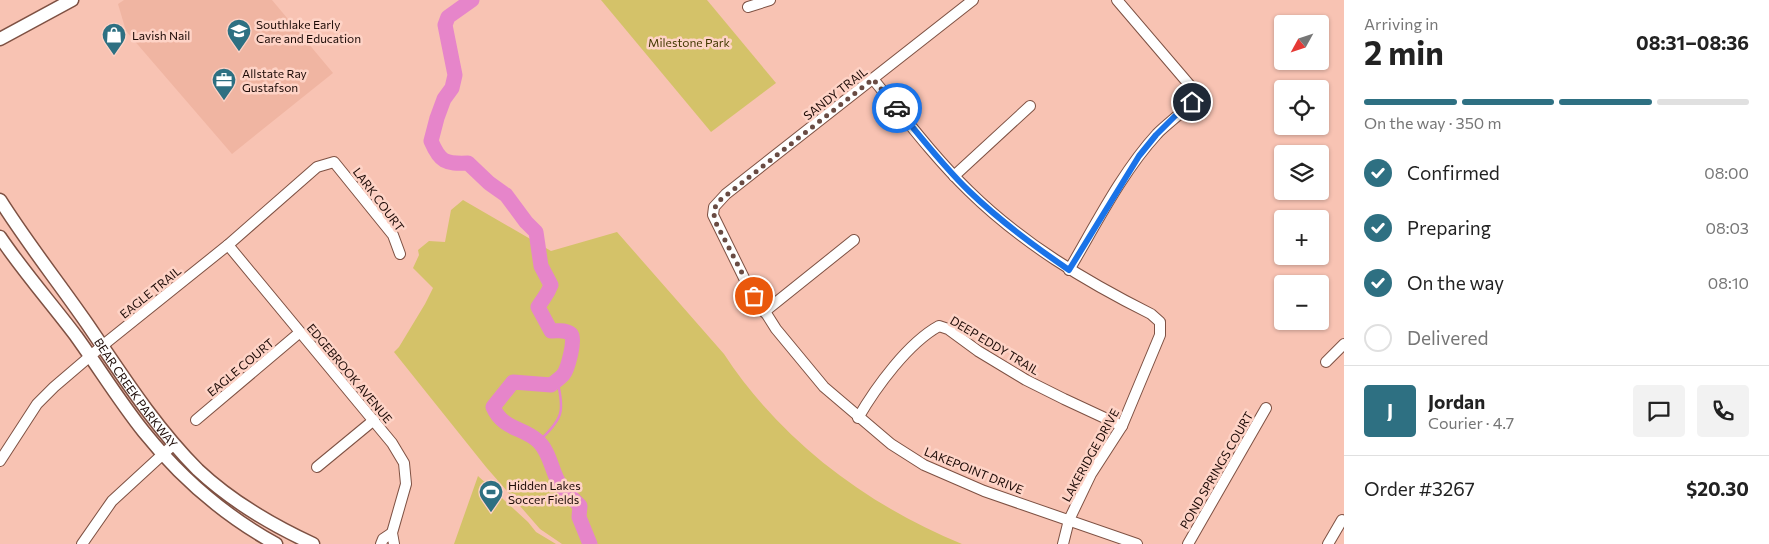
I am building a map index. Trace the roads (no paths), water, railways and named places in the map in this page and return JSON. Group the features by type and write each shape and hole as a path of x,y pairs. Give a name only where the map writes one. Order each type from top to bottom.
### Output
{"main road":[{"path":"0,39 72,0"},
{"name":"BEAR CREEK PARKWAY","path":"0,203 136,395 174,444 200,471 221,489 275,525 313,544"},
{"name":"BEAR CREEK PARKWAY","path":"0,237 162,454 203,494 244,525 276,544"}],"street":[{"path":"748,7 770,0"},
{"name":"SANDY TRAIL","path":"714,208 726,194 973,0"},
{"path":"873,79 954,176 1006,224 1069,270 1139,156 1156,135 1192,102 1194,96 1193,89 1117,0"},
{"path":"954,176 1030,106"},
{"name":"EAGLE TRAIL","path":"0,461 37,404 54,387 228,245 317,167 334,162"},
{"name":"LARK COURT","path":"334,162 394,235 400,254"},
{"name":"LAKEPOINT DRIVE","path":"714,208 713,215 716,223 764,312 818,381 858,418 924,465 984,491 1137,544"},
{"path":"764,312 854,240"},
{"name":"EDGEBROOK AVENUE","path":"228,245 374,420 392,443 404,463 406,484 392,532 394,544"},
{"name":"LAKERIDGE DRIVE","path":"1062,544 1069,520 1092,474 1122,426 1160,335 1160,322 1151,314 1069,270"},
{"name":"DEEP EDDY TRAIL","path":"858,418 875,390 900,360 930,331 939,326 948,329 978,351 1026,380 1122,426"},
{"name":"EAGLE COURT","path":"196,420 300,333"},
{"path":"1326,362 1344,344"},
{"name":"POND SPRINGS COURT","path":"1188,544 1266,408"},
{"path":"318,467 374,420"},
{"path":"82,544 112,501 174,444"},
{"path":"1328,544 1342,520"},
{"name":"EDGEBROOK AVENUE","path":"381,544 383,539 392,532"}],"waterway":[{"path":"472,0 448,17 445,25 455,75 452,88 444,99 437,118 431,141 437,153 444,160 454,163 468,163 489,183 506,195 536,232 541,266 551,285 538,307 551,331 564,331 571,334 573,341 571,354 563,375 551,385 513,382 493,407 502,420 532,436 542,445 559,483 580,506 579,517 590,544"},
{"path":"539,441 553,427 560,414 561,400 557,380"}],"place":[{"name":"Southlake Early Care and Education","path":"239,52"},
{"name":"Lavish Nail","path":"114,56"},
{"name":"Allstate Ray Gustafson","path":"224,101"},
{"name":"Hidden Lakes Soccer Fields","path":"491,513"}],"park label":[{"name":"Milestone Park","path":"689,42"}]}
